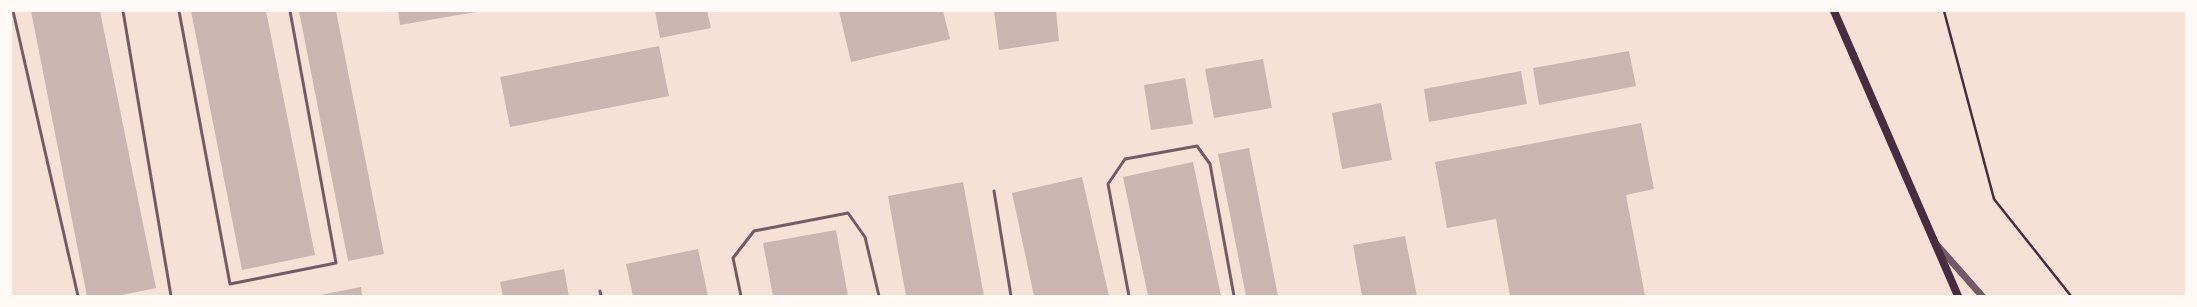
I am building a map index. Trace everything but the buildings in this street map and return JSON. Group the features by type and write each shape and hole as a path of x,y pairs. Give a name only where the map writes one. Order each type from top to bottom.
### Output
{"main road":[{"path":"1834,11 1958,296"}],"street":[{"path":"1934,242 1982,296"}],"lane":[{"path":"12,11 78,296"},
{"path":"123,11 170,296"},
{"path":"179,11 230,284 336,263 290,11"},
{"path":"1129,296 1108,184 1125,159 1197,146 1210,164 1234,296"},
{"path":"994,191 1011,296"},
{"path":"741,296 733,258 754,231 848,213 865,237 879,296"},
{"path":"600,291 601,296"}],"path":[{"path":"1944,11 1994,199 2071,296"}]}
